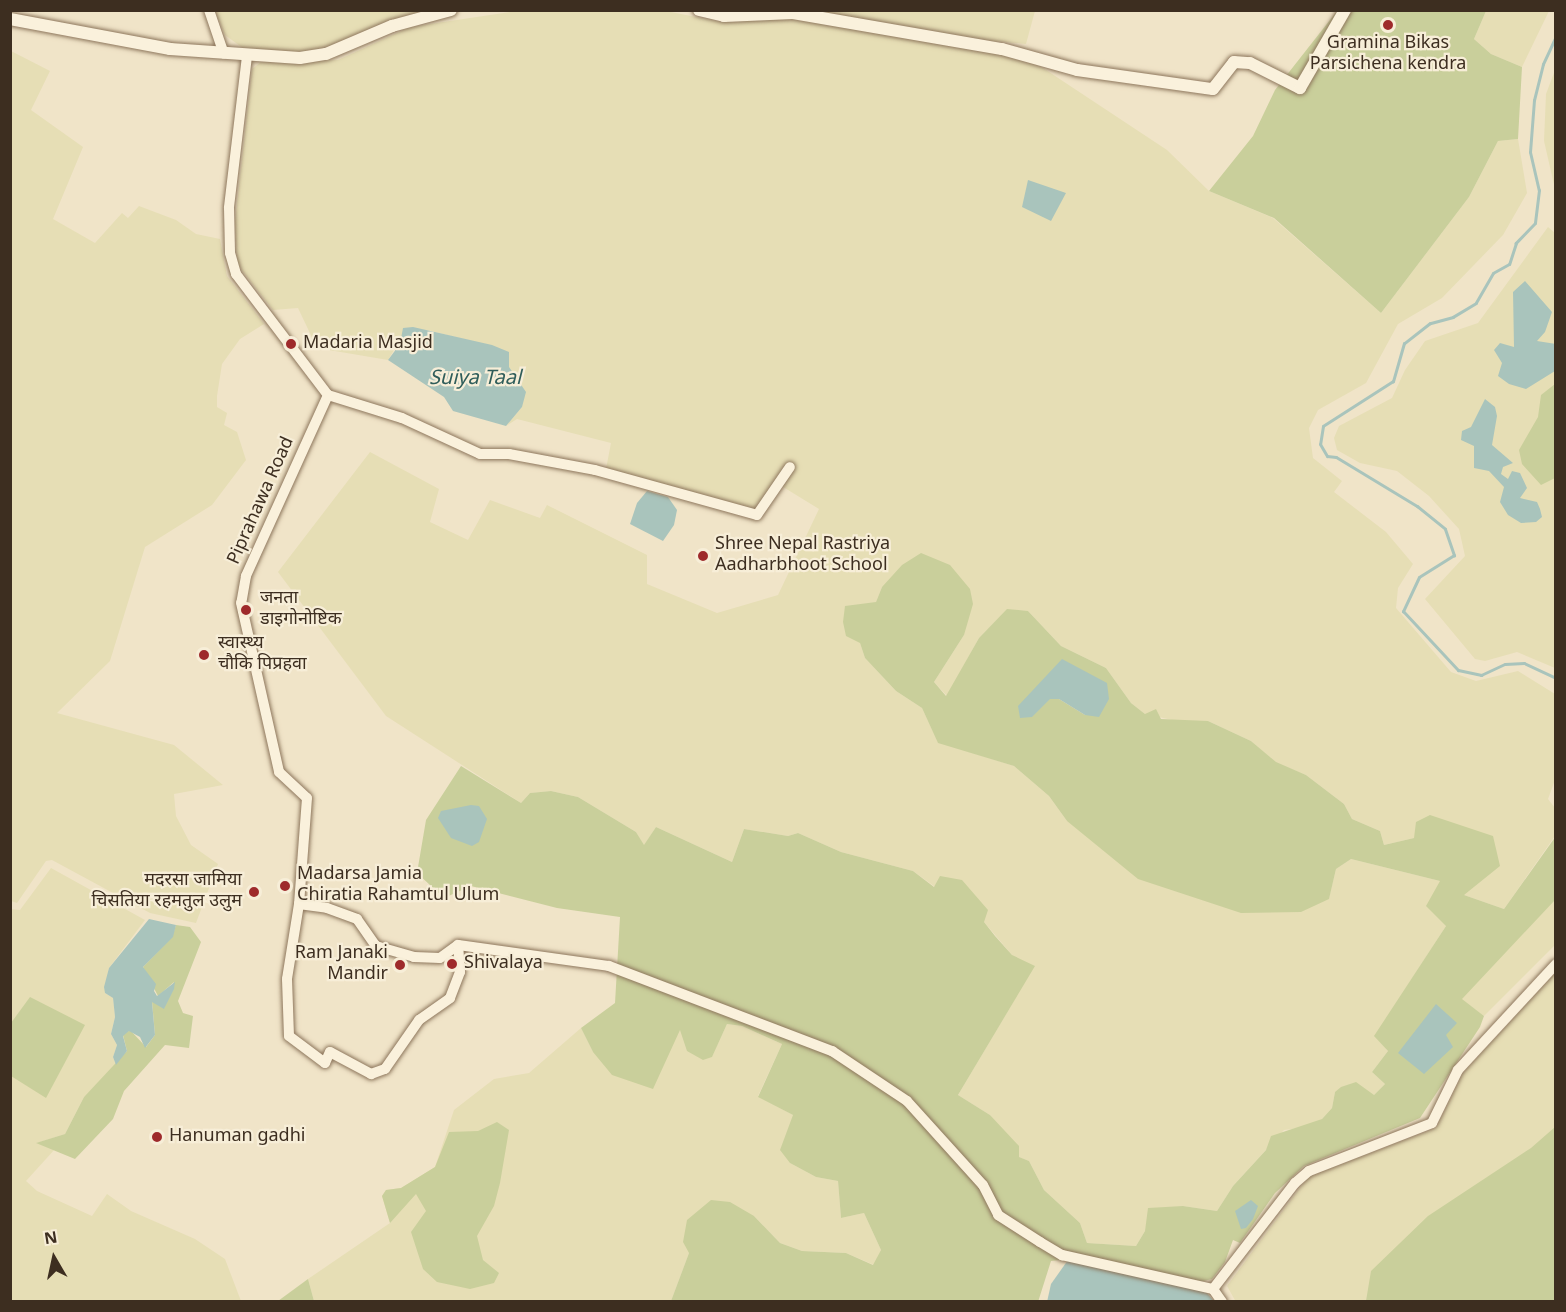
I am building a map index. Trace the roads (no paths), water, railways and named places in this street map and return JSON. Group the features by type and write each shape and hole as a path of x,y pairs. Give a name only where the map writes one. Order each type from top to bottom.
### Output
{"street":[{"path":"209,10 224,54"},
{"path":"10,19 170,49 247,56 326,54 392,26 451,10"},
{"path":"699,10 724,16 793,13 1002,49 1077,70 1213,89 1234,62 1250,63 1300,88 1345,10"},
{"path":"247,56 229,208 233,264 236,274 328,395 402,418 480,454 509,454 595,470 757,514 790,467"},
{"name":"Piprahawa Road","path":"299,904 307,798 279,772 242,603 246,576 328,395"},
{"path":"458,945 460,972 450,998 418,1020 385,1069 371,1074 330,1052 325,1063 289,1036 287,979 299,904 327,908 357,920 376,946 414,957 440,958 458,945 609,966 832,1050 907,1101 982,1185 998,1215 1062,1255 1213,1289 1222,1302"},
{"path":"1213,1289 1295,1183 1309,1171 1432,1124 1458,1070 1556,964"}],"water":[{"path":"1028,180 1066,193 1051,221 1022,207"},
{"path":"1525,281 1552,312 1545,332 1537,341 1556,344 1555,371 1526,389 1509,384 1498,376 1502,363 1494,350 1500,343 1514,347 1513,292"},
{"name":"Suiya Taal","path":"413,327 492,345 509,352 509,367 526,392 522,407 506,426 453,411 444,397 388,360 400,344 403,328"},
{"path":"1485,399 1495,407 1497,416 1492,445 1513,463 1503,467 1501,474 1508,479 1512,471 1520,473 1527,488 1520,498 1537,502 1540,509 1542,517 1536,522 1521,523 1508,515 1500,502 1504,487 1489,471 1474,468 1474,446 1461,440 1462,431 1471,427"},
{"path":"647,491 668,497 677,510 674,525 663,541 630,524 637,503"},
{"path":"1062,659 1107,683 1109,699 1099,717 1085,715 1059,699 1050,699 1032,717 1020,718 1018,706"},
{"path":"471,805 479,806 487,819 479,842 472,846 451,838 438,818 441,811"},
{"path":"149,919 176,925 173,937 143,967 156,984 154,991 157,996 175,982 174,989 164,1009 152,1002 155,1035 145,1048 140,1037 129,1031 123,1036 127,1051 116,1065 113,1057 117,1045 111,1034 115,1017 113,998 105,993 104,987 109,968"},
{"path":"1436,1004 1457,1023 1446,1035 1453,1047 1424,1074 1398,1053"},
{"path":"1251,1200 1258,1206 1253,1219 1246,1228 1241,1229 1235,1211"},
{"path":"1068,1260 1205,1291 1214,1301 1047,1302 1051,1284"}],"waterway":[{"path":"1556,36 1543,64 1534,100 1530,152 1539,190 1535,223 1516,243 1509,264 1493,273 1476,303 1453,317 1430,323 1404,343 1393,381 1323,426 1320,444 1327,456 1336,457 1417,506 1445,529 1454,555 1419,577 1403,611 1458,670 1481,675 1505,664 1524,663 1556,678"}],"place":[{"name":"Gramina Bikas Parsichena kendra","path":"1388,25"},
{"name":"Madaria Masjid","path":"291,344"},
{"name":"Shree Nepal Rastriya Aadharbhoot School","path":"703,556"},
{"name":"जनता डाइगोनोष्टिक","path":"246,610"},
{"name":"स्वास्थ्य चाैकि पिप्रहवा","path":"204,655"},
{"name":"Madarsa Jamia Chiratia Rahamtul Ulum","path":"285,886"},
{"name":"मदरसा जामिया चिसतिया रहमतुल उलुम","path":"254,892"},
{"name":"Shivalaya","path":"452,964"},
{"name":"Ram Janaki Mandir","path":"400,965"},
{"name":"Hanuman gadhi","path":"157,1137"}]}
